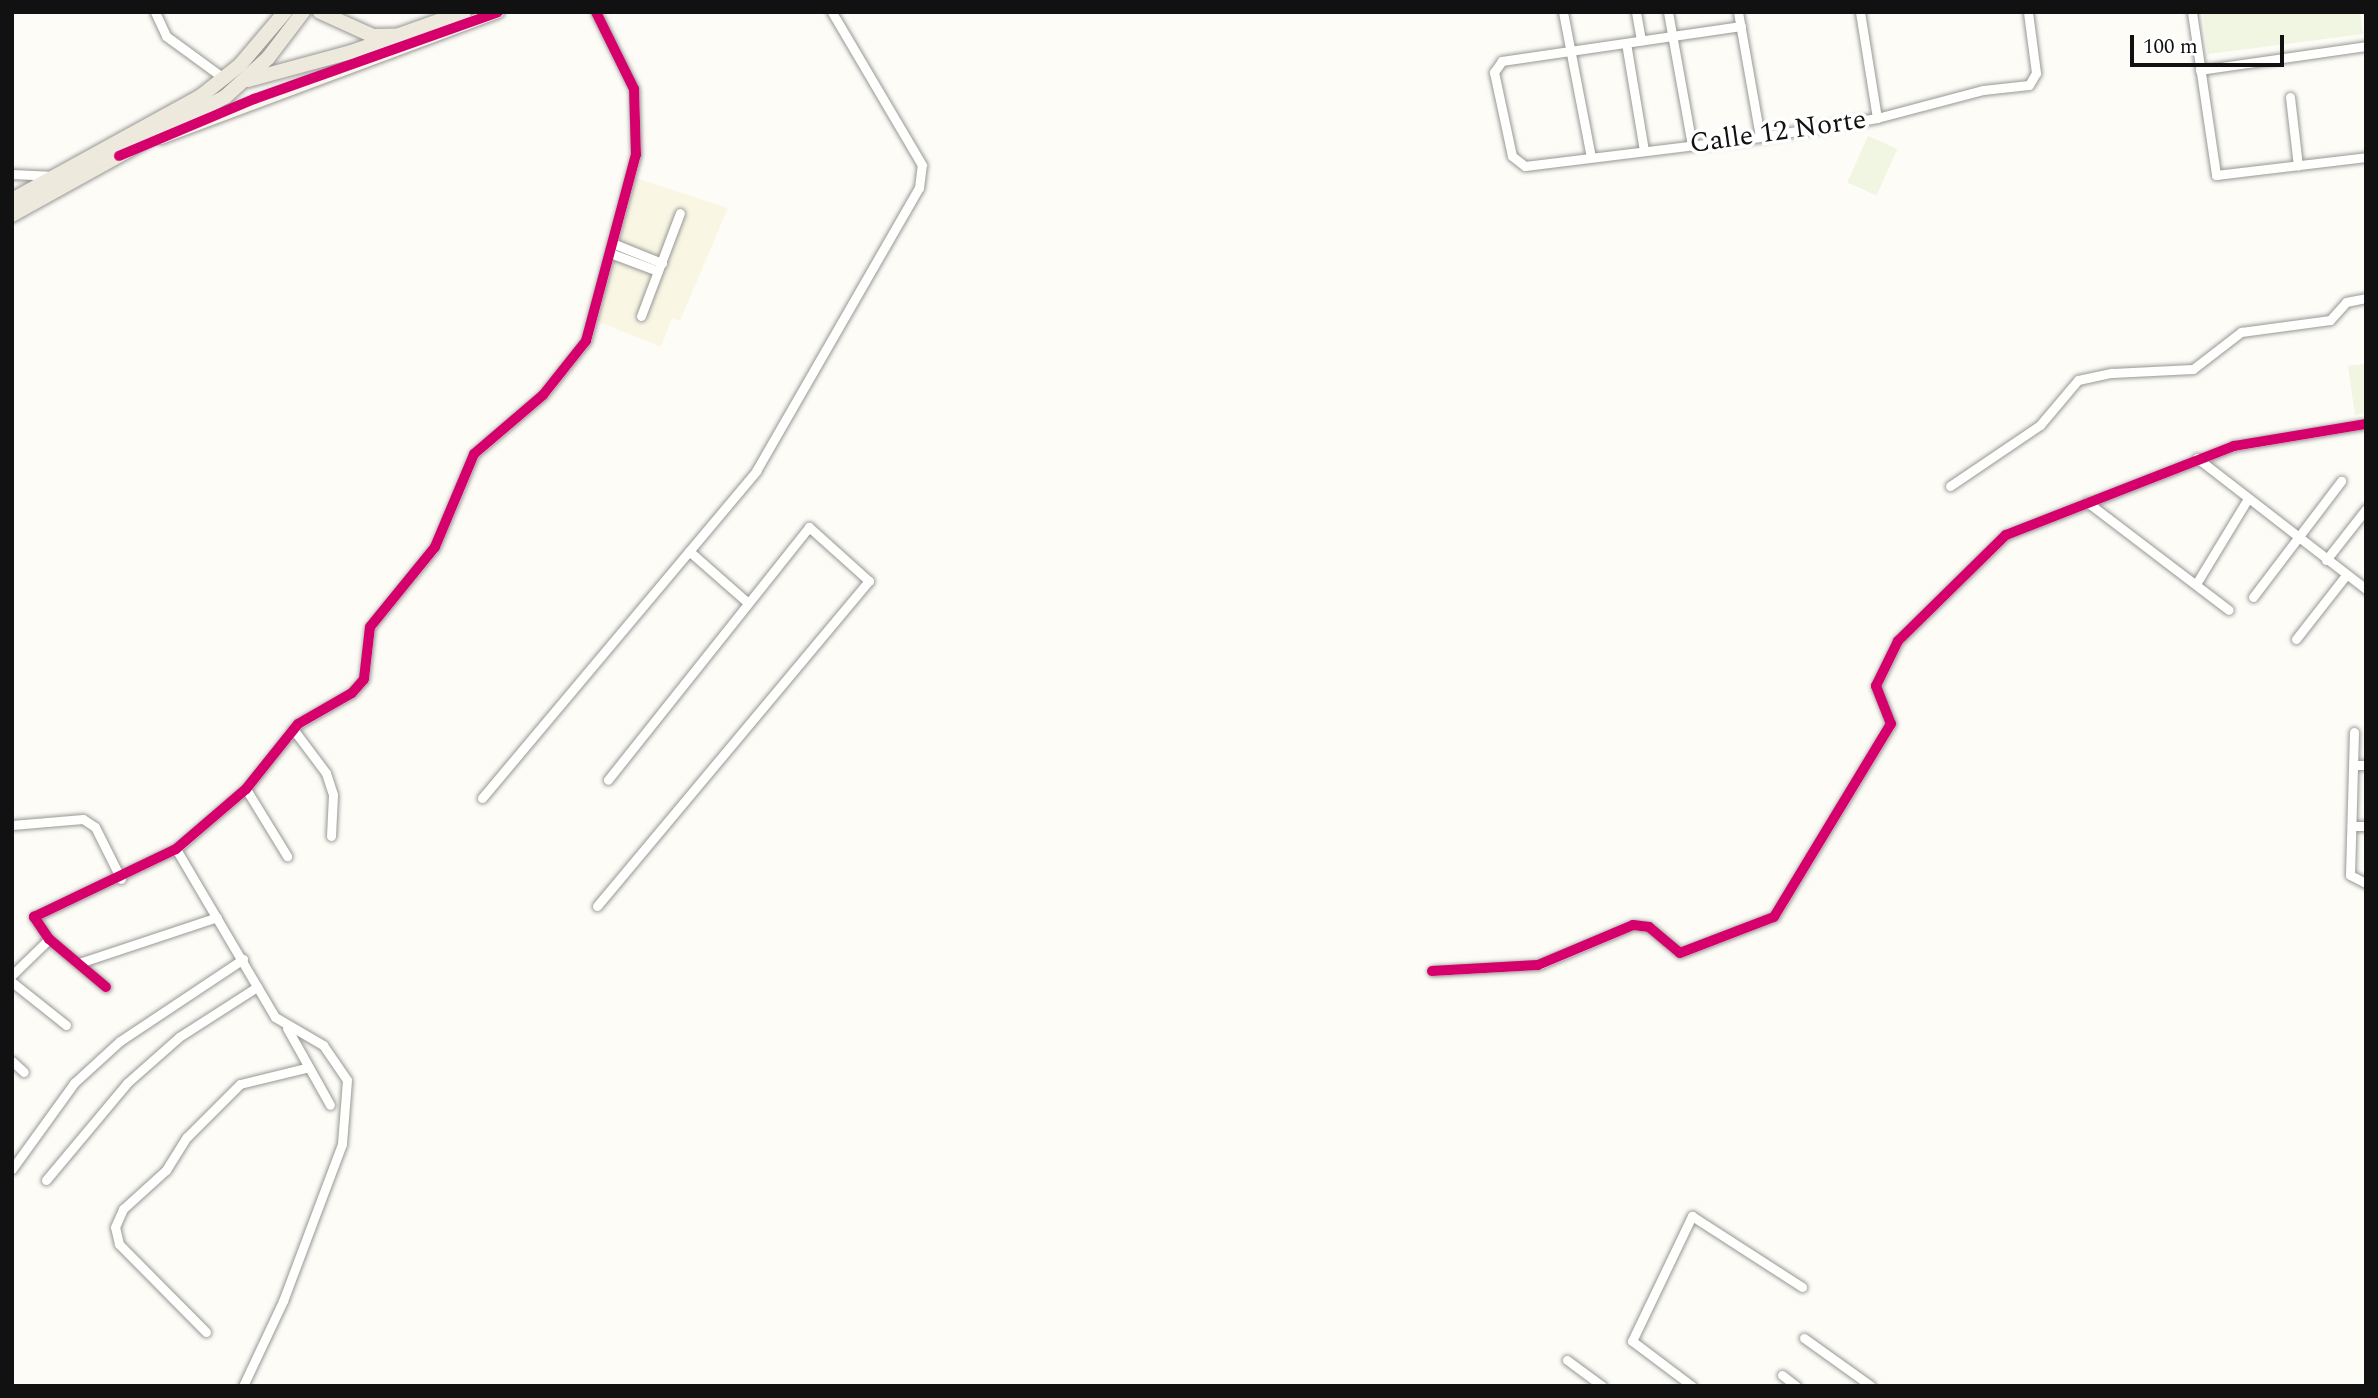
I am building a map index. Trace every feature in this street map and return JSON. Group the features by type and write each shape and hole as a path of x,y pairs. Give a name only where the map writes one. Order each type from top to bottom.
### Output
{"main road":[{"path":"12,200 225,79 285,12"},
{"path":"247,80 303,12"},
{"path":"320,12 359,31 389,37 430,35"},
{"path":"12,215 247,80 464,12"}],"street":[{"path":"155,12 166,36 225,79"},
{"path":"118,156 430,35 498,12"},
{"path":"106,986 82,962 49,939 34,916 121,879 177,849 246,789 293,729 352,693 364,679 370,627 435,547 474,454 543,395 586,341 636,155 634,89 596,12"},
{"path":"482,798 756,471 919,188 918,156 832,12"},
{"path":"1563,12 1591,157"},
{"path":"1636,12 1641,41"},
{"path":"1668,12 1692,145"},
{"path":"1738,12 1760,137"},
{"path":"1860,12 1877,118"},
{"name":"Calle 12 Norte","path":"1570,51 1496,65 1517,163 1760,137 1877,118 2035,81 2028,12"},
{"path":"2192,12 2216,174 2366,157"},
{"path":"1570,51 1741,26"},
{"path":"1626,43 1644,151"},
{"path":"2200,70 2366,46"},
{"path":"2290,97 2298,166"},
{"path":"12,174 52,175 70,182"},
{"path":"641,316 680,213"},
{"path":"611,248 660,267"},
{"path":"1950,486 2040,425 2078,380 2112,373 2193,369 2241,332 2330,320 2346,302 2366,298"},
{"path":"1432,971 1538,965 1633,925 1648,927 1680,953 1774,917 1891,724 1876,686 1898,641 2006,535 2053,513 2234,446 2366,425"},
{"path":"2197,458 2247,500 2366,589"},
{"path":"2253,597 2341,481"},
{"path":"2196,584 2247,500"},
{"path":"2087,502 2229,610"},
{"path":"2326,559 2366,509"},
{"path":"597,906 869,580 809,527 747,601 608,780"},
{"path":"689,551 747,601"},
{"path":"2296,639 2346,575"},
{"path":"293,729 326,773 333,795 331,836"},
{"path":"2354,732 2351,879 2366,883"},
{"path":"2354,765 2366,765"},
{"path":"246,789 287,856"},
{"path":"12,825 83,819 95,827 121,879"},
{"path":"2352,826 2366,826"},
{"path":"177,849 257,987 287,1028 304,1068 330,1105"},
{"path":"82,962 217,917"},
{"path":"12,975 49,939"},
{"path":"12,1169 83,1074 120,1041 243,959"},
{"path":"12,982 66,1025"},
{"path":"46,1180 127,1083 179,1037 257,987"},
{"path":"243,1386 283,1301 347,1119 347,1080 340,1064 323,1045 287,1028"},
{"path":"12,1061 24,1072"},
{"path":"206,1332 119,1244 115,1227 123,1209 166,1170 187,1137 240,1084 304,1068"},
{"path":"1692,1386 1632,1341 1692,1216 1802,1287"},
{"path":"1804,1338 1871,1386"},
{"path":"1567,1360 1602,1386"},
{"path":"1782,1376 1796,1386"}],"shaded area":[{"path":"630,176 728,208 680,321 672,318 661,347 592,319"}],"green space":[{"path":"2203,12 2360,12 2363,34 2208,54"},
{"path":"1868,136 1897,149 1876,196 1847,183"},
{"path":"2366,364 2366,413 2355,415 2348,366"}],"cycle path":[{"path":"119,156 254,99 498,12"},
{"path":"106,987 49,939 34,917 176,849 246,789 298,724 352,693 364,679 370,627 435,547 474,454 543,395 586,341 636,155 634,89 596,12"},
{"path":"1432,971 1538,965 1633,925 1649,927 1680,953 1774,917 1891,724 1876,686 1898,641 2006,535 2234,446 2366,424"}]}
